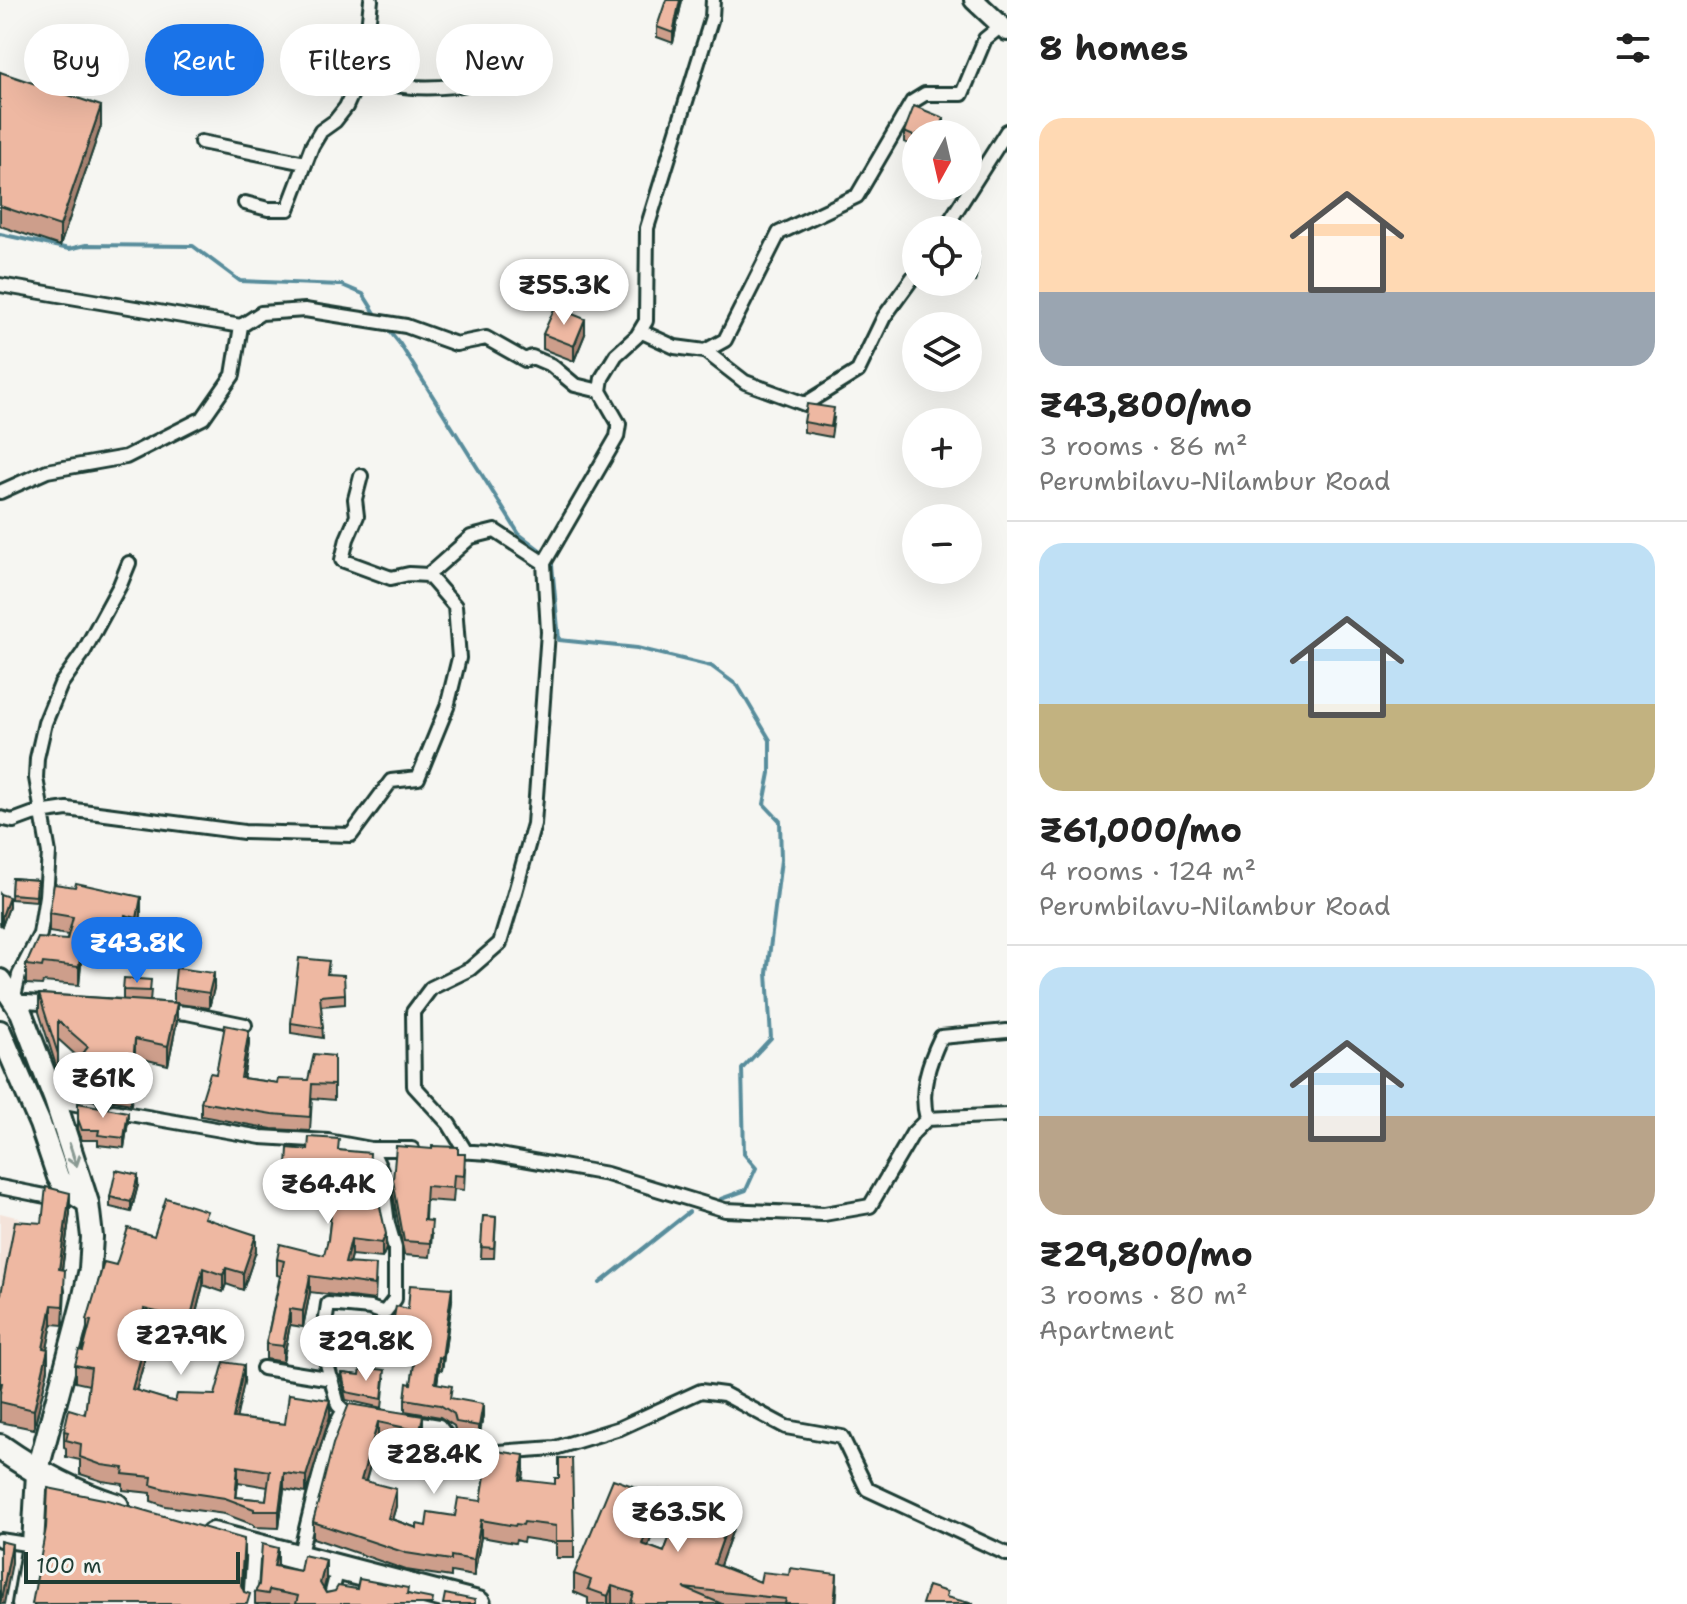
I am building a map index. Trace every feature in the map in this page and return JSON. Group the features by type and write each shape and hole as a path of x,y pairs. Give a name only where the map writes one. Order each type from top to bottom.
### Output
{"highway":[{"path":"0,1447 37,1473 102,1502 141,1514"},
{"path":"195,1530 478,1604"}],"main road":[{"path":"986,4 1004,28"},
{"path":"0,980 24,1019 55,1100 88,1203 92,1237 90,1269 37,1473 33,1545 23,1604"},
{"path":"0,1031 40,1124 58,1177 65,1188 88,1203"}],"street":[{"path":"368,24 371,0"},
{"path":"466,1152 449,1124 414,1086 413,1012 431,988 470,969 500,943 510,910 534,824 548,632 544,563 617,437 619,424 600,391 602,378 616,355 646,321 647,228 712,17 713,0"},
{"path":"705,351 725,340 779,233 857,196 912,102 925,94 962,94 985,39 1004,28"},
{"path":"245,203 268,209 288,209 321,131 335,121 351,96"},
{"path":"953,216 1007,131"},
{"path":"201,142 305,163"},
{"path":"0,285 241,326 261,313 305,310 406,326 456,344 486,338 525,360 532,357 551,365 575,385 600,391"},
{"path":"640,331 675,347 705,351 745,382 805,404 858,371 884,317 902,292"},
{"path":"0,492 47,471 126,457 203,418 233,375 241,326"},
{"path":"361,476 355,499 357,516 342,560 391,578 409,574 428,575 471,537 495,531 544,563"},
{"path":"61,1004 13,1001 19,975 40,934 49,853 36,778 37,758 45,723 61,684 83,653 129,563"},
{"path":"0,818 13,821 67,809 244,832 351,835 391,781 418,778 447,707 459,658 455,606 428,575"},
{"path":"156,1011 187,1013 245,1025"},
{"path":"927,1119 927,1065 941,1037 1007,1031"},
{"path":"55,1100 261,1137 328,1141 371,1149 489,1153 607,1174 725,1210 824,1214 870,1206 913,1133 927,1119 1007,1115"},
{"path":"371,1149 381,1170 388,1224 395,1248 395,1299 384,1313 370,1308 328,1304 322,1345 338,1405 344,1411 371,1416"},
{"path":"0,1187 88,1203"},
{"path":"263,1368 332,1379"},
{"path":"396,1420 439,1426 453,1444 483,1453 555,1448 620,1428 701,1391 724,1394 786,1427 842,1437 867,1489 1007,1554"},
{"path":"299,1557 328,1450 339,1416 344,1411"},
{"path":"0,1540 33,1545"},
{"path":"250,1604 254,1546"},
{"path":"329,1604 338,1568"}],"shaded area":[{"path":"0,1213 20,1218 0,1311"}],"building":[{"path":"666,0 680,0 673,33 657,27"},
{"path":"0,72 24,80 24,96 71,96 101,106 60,226 0,206"},
{"path":"914,106 944,118 943,120 909,120"},
{"path":"555,307 585,319 574,346 543,334"},
{"path":"807,404 834,408 831,427 804,422"},
{"path":"12,878 37,880 36,896 11,894"},
{"path":"76,883 141,897 137,918 125,915 120,943 82,935 79,967 43,963 42,967 26,965 38,938 67,940 73,917 49,913 54,884 75,887"},
{"path":"0,894 9,897 2,916 0,915"},
{"path":"299,958 329,961 327,974 344,975 345,994 320,996 323,1028 291,1023"},
{"path":"176,968 214,973 209,993 174,988"},
{"path":"124,978 151,980 150,991 123,990"},
{"path":"39,994 177,1003 168,1046 135,1039 131,1086 108,1082 78,1059 88,1047 58,1021 58,1054"},
{"path":"225,1025 249,1030 241,1078 277,1083 278,1079 308,1080 314,1054 334,1056 334,1085 312,1084 310,1117 201,1102 210,1073 216,1074"},
{"path":"78,1103 128,1112 124,1138 98,1135 99,1130 82,1130"},
{"path":"309,1137 339,1139 338,1150 370,1153 368,1193 377,1193 386,1234 382,1243 351,1239 345,1263 376,1265 375,1285 310,1276 303,1311 290,1309 283,1346 266,1344 284,1261 277,1259 280,1244 324,1255 328,1240 331,1215 329,1188 286,1185 288,1148 308,1150"},
{"path":"396,1146 432,1149 432,1146 458,1147 458,1154 465,1154 464,1176 454,1175 453,1188 426,1186 424,1220 432,1221 430,1243 404,1241 393,1180"},
{"path":"116,1170 138,1175 131,1202 110,1197"},
{"path":"46,1187 70,1193 59,1269 65,1270 63,1306 52,1305 43,1348 48,1349 34,1410 0,1402 0,1294 15,1221 42,1223"},
{"path":"166,1198 207,1211 204,1218 256,1235 243,1273 226,1268 223,1275 203,1268 190,1320 144,1309 135,1344 144,1346 132,1389 175,1402 177,1394 215,1395 224,1362 244,1365 233,1418 285,1424 289,1394 330,1400 306,1476 284,1473 279,1511 254,1511 225,1498 151,1485 152,1477 123,1474 124,1468 102,1465 80,1457 81,1444 66,1440 68,1432 64,1431 69,1409 85,1414 91,1368 75,1365 79,1350 83,1351 91,1321 87,1320 104,1262 116,1265 128,1228 154,1236","holes":["238,1466 270,1471 266,1500 235,1497"]},
{"path":"483,1216 496,1217 494,1248 481,1247"},
{"path":"410,1285 452,1288 442,1358 439,1357 435,1383 452,1386 450,1398 483,1404 479,1426 456,1422 454,1414 440,1405 405,1399 407,1383 411,1384 416,1351 386,1346 396,1306 408,1309"},
{"path":"361,1367 385,1370 382,1399 346,1392 342,1373 360,1375"},
{"path":"349,1404 423,1416 420,1431 378,1422 361,1480 396,1489 388,1518 417,1528 417,1524 426,1526 428,1512 455,1516 458,1498 481,1501 489,1450 524,1455 520,1480 555,1484 555,1478 559,1478 559,1458 572,1458 574,1541 556,1541 556,1526 524,1522 515,1526 481,1520 474,1560 451,1556 451,1560 406,1553 313,1522 333,1444"},
{"path":"613,1479 658,1495 660,1490 699,1505 702,1499 733,1510 714,1564 760,1582 762,1572 789,1575 790,1568 837,1574 834,1604 785,1604 786,1599 684,1588 722,1604 635,1604 631,1603 634,1593 612,1586 608,1596 588,1589 591,1580 574,1574","holes":["654,1512 676,1520 664,1552 642,1544"]},
{"path":"48,1488 108,1500 244,1539 241,1585 244,1592 250,1594 247,1604 32,1604 46,1528"},
{"path":"0,1541 12,1544 0,1604"},
{"path":"262,1544 278,1548 274,1566 300,1571 303,1555 326,1560 320,1583 326,1593 335,1591 338,1586 357,1589 359,1579 408,1588 407,1594 433,1599 432,1604 296,1604 298,1596 269,1590 268,1594 255,1592 259,1585"},
{"path":"928,1586 947,1592 946,1597 974,1604 922,1604"},
{"path":"445,1594 475,1600 475,1604 443,1604"}],"waterway":[{"path":"0,234 69,249 86,245 193,246 240,281 342,285 363,294 375,313"},
{"path":"388,329 519,534 540,550"},
{"path":"552,565 559,640 637,648 711,666 738,686 770,740 770,773 764,804 780,821 781,860 767,973 771,1038 742,1069 744,1154 756,1168 746,1190 721,1199"},
{"path":"600,1283 689,1212"}]}
